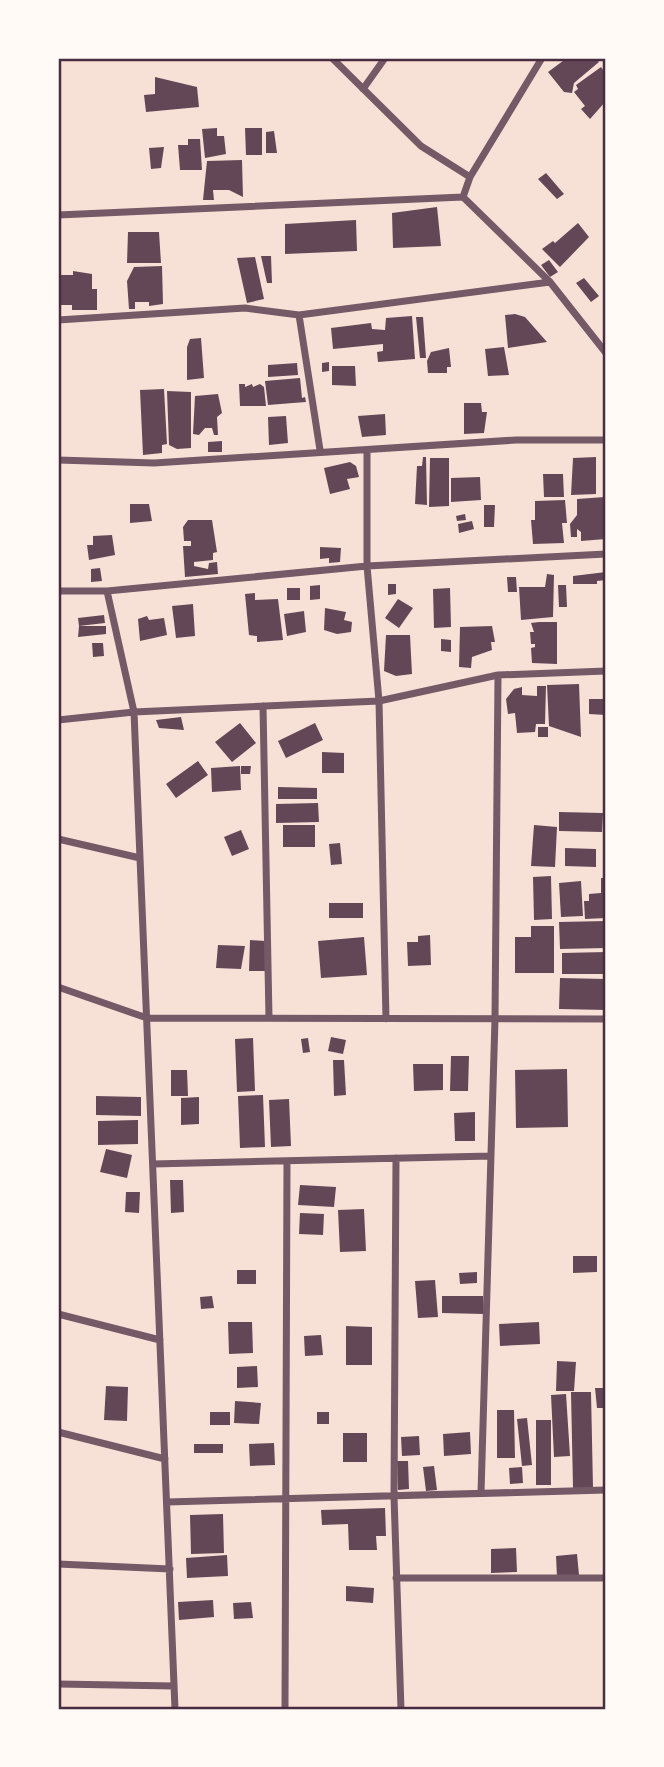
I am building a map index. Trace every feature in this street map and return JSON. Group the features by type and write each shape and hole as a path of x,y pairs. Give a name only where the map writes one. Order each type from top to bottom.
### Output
{"street":[{"path":"332,58 421,146 470,177"},
{"path":"363,89 385,58"},
{"path":"463,197 470,177 542,58"},
{"path":"58,215 463,197 550,282 606,353"},
{"path":"58,320 245,308 299,314 550,282"},
{"path":"299,314 320,450"},
{"path":"58,460 154,463 320,450 367,450 516,440 606,440"},
{"path":"367,450 367,566 379,701 386,1019"},
{"path":"58,591 107,591 367,566 606,554"},
{"path":"107,591 134,712 175,1709"},
{"path":"58,720 134,712 379,701 498,675 606,671"},
{"path":"481,1493 495,1019 498,675"},
{"path":"263,706 270,1018"},
{"path":"58,839 140,858"},
{"path":"58,987 147,1018 606,1019"},
{"path":"153,1164 491,1156"},
{"path":"396,1158 394,1496 401,1709"},
{"path":"285,1709 287,1161"},
{"path":"58,1314 160,1339"},
{"path":"58,1432 165,1459"},
{"path":"167,1502 606,1490"},
{"path":"58,1564 170,1569"},
{"path":"396,1578 606,1578"},
{"path":"58,1684 174,1686"}],"building":[{"path":"567,58 596,58 599,62 574,83 572,93 564,92 548,72"},
{"path":"601,67 606,74 606,101 590,119 581,109 585,106 574,92 578,89 576,85"},
{"path":"155,77 197,87 199,107 146,112 144,95 155,94"},
{"path":"217,128 217,136 224,136 226,154 205,158 202,129"},
{"path":"245,128 262,128 262,155 246,155"},
{"path":"274,131 277,153 266,153 266,132"},
{"path":"188,139 200,139 202,170 180,170 178,145 188,145"},
{"path":"164,147 161,168 151,169 149,148"},
{"path":"242,160 243,197 229,190 213,190 214,200 203,200 207,161"},
{"path":"546,173 564,194 557,199 538,179"},
{"path":"437,207 441,246 393,248 392,213"},
{"path":"356,220 357,251 285,254 285,224"},
{"path":"578,223 589,237 560,267 542,249 553,241 555,243"},
{"path":"128,232 159,232 161,263 127,263"},
{"path":"261,256 271,256 272,283 267,283"},
{"path":"255,257 264,299 247,303 237,258"},
{"path":"549,260 558,272 550,277 541,265"},
{"path":"162,266 163,304 149,306 149,302 135,302 135,309 129,309 127,281 134,267"},
{"path":"73,271 92,274 92,289 97,289 97,310 72,310 72,305 61,305 61,313 58,313 58,275 73,275"},
{"path":"584,278 599,296 591,302 576,283"},
{"path":"505,315 525,317 547,342 508,348"},
{"path":"412,316 415,359 378,362 377,352 383,351 383,344 333,349 331,328 371,323 372,329 385,330 386,318"},
{"path":"416,317 423,317 426,358 420,358"},
{"path":"201,338 204,378 187,380 187,347 190,339"},
{"path":"504,347 509,375 488,376 485,349"},
{"path":"449,348 451,367 447,367 447,373 428,373 427,361 431,352"},
{"path":"329,362 329,371 322,372 322,363"},
{"path":"297,363 298,375 268,377 268,365"},
{"path":"332,366 355,366 356,386 332,385"},
{"path":"300,378 302,398 305,397 306,402 268,405 265,381"},
{"path":"239,384 245,384 245,387 252,384 253,387 260,384 264,387 266,406 240,406"},
{"path":"164,389 167,444 162,445 162,453 143,455 140,390"},
{"path":"167,391 191,392 191,448 177,449 169,445"},
{"path":"218,394 222,413 217,417 218,435 214,435 212,428 205,428 199,435 193,434 195,396"},
{"path":"464,403 481,403 482,412 487,412 484,433 464,434"},
{"path":"385,414 386,435 362,437 358,416"},
{"path":"286,416 288,443 269,445 268,417"},
{"path":"222,441 222,452 208,452 208,442"},
{"path":"423,457 426,457 427,505 415,504 417,466 422,466"},
{"path":"596,457 596,494 571,495 573,458"},
{"path":"430,458 449,458 449,506 429,507"},
{"path":"350,462 356,466 359,477 347,479 350,489 330,494 324,468"},
{"path":"543,474 563,474 564,497 544,497"},
{"path":"480,477 481,500 451,502 451,478"},
{"path":"605,497 606,539 581,541 581,532 577,529 577,537 571,537 570,524 577,515 577,499"},
{"path":"565,500 567,523 562,523 564,543 533,544 531,520 535,520 535,501"},
{"path":"130,504 149,504 152,521 130,523"},
{"path":"484,505 495,505 494,527 484,527"},
{"path":"465,514 466,520 457,521 456,516"},
{"path":"188,520 212,520 217,552 213,553 213,560 194,562 194,566 208,569 209,563 217,562 218,574 185,577 183,546 191,546 191,541 184,541 183,527"},
{"path":"472,521 474,529 459,533 458,524"},
{"path":"112,535 115,555 89,560 87,545 93,545 93,536"},
{"path":"320,547 341,548 340,562 329,563 329,558 320,559"},
{"path":"100,568 102,581 91,582 91,569"},
{"path":"606,572 606,580 597,581 597,584 573,584 573,576"},
{"path":"547,574 554,575 553,617 521,620 519,587 545,587"},
{"path":"507,577 516,577 517,592 508,592"},
{"path":"388,584 396,584 396,594 388,595"},
{"path":"320,585 320,599 310,600 310,586"},
{"path":"558,585 566,585 567,607 559,607"},
{"path":"287,588 300,588 300,600 287,600"},
{"path":"450,588 451,627 434,628 433,589"},
{"path":"255,593 255,600 278,599 283,640 257,642 257,636 249,635 245,594"},
{"path":"398,599 413,608 399,628 385,618"},
{"path":"193,604 195,636 176,638 172,606"},
{"path":"325,608 346,612 344,620 352,622 351,632 337,634 324,630"},
{"path":"304,611 306,632 287,636 284,614"},
{"path":"104,615 105,623 79,626 78,618"},
{"path":"147,616 149,620 164,618 167,635 140,641 138,619"},
{"path":"557,622 557,664 532,663 531,648 535,647 535,644 531,644 530,632 534,632 531,623"},
{"path":"79,626 106,626 106,634 78,637"},
{"path":"492,626 495,642 491,642 492,650 472,657 471,668 459,667 460,627"},
{"path":"386,635 410,635 412,674 396,676 384,671"},
{"path":"441,639 451,640 451,652 441,651"},
{"path":"92,643 103,643 104,656 93,657"},
{"path":"579,684 581,737 549,726 547,685"},
{"path":"537,686 546,686 545,724 536,724 535,732 517,733 515,713 508,714 506,699 514,689 522,687 522,695 537,696"},
{"path":"589,699 606,699 606,715 589,714"},
{"path":"181,717 184,730 159,728 156,720"},
{"path":"240,723 256,743 232,762 215,742"},
{"path":"315,723 323,740 286,758 278,741"},
{"path":"538,727 548,727 548,737 538,737"},
{"path":"322,752 344,753 344,773 322,773"},
{"path":"198,761 208,775 176,798 166,784"},
{"path":"240,766 241,790 212,792 211,768"},
{"path":"241,766 251,766 250,774 241,774"},
{"path":"278,787 317,788 317,799 278,799"},
{"path":"318,803 319,822 276,823 276,804"},
{"path":"559,812 603,813 602,832 559,831"},
{"path":"283,825 315,825 315,847 283,847"},
{"path":"534,825 557,827 555,867 531,866"},
{"path":"241,830 249,849 232,856 224,837"},
{"path":"340,843 342,864 331,865 329,844"},
{"path":"565,848 596,849 596,867 565,866"},
{"path":"551,876 552,919 534,920 533,877"},
{"path":"601,878 606,878 606,918 585,919 584,901 589,901 589,894 601,893"},
{"path":"581,881 583,916 561,917 559,883"},
{"path":"329,903 363,903 363,918 329,918"},
{"path":"606,921 606,948 560,949 559,922"},
{"path":"531,926 554,926 554,973 515,973 515,937 531,937"},
{"path":"430,935 431,965 408,966 407,942 418,942 418,936"},
{"path":"364,937 367,975 321,978 318,941"},
{"path":"250,940 265,941 265,971 249,971"},
{"path":"218,945 245,946 241,969 216,968"},
{"path":"606,952 606,974 562,974 562,953"},
{"path":"560,978 606,979 606,1010 559,1009"},
{"path":"331,1037 346,1040 343,1054 328,1051"},
{"path":"253,1038 255,1091 237,1092 235,1039"},
{"path":"308,1038 310,1052 303,1053 301,1039"},
{"path":"451,1056 469,1056 468,1091 450,1091"},
{"path":"333,1060 344,1060 346,1095 334,1096"},
{"path":"413,1064 443,1064 443,1090 414,1091"},
{"path":"567,1069 568,1127 516,1128 515,1070"},
{"path":"171,1070 187,1070 188,1096 171,1096"},
{"path":"263,1095 265,1147 240,1148 238,1096"},
{"path":"96,1096 141,1097 141,1116 96,1115"},
{"path":"199,1097 199,1124 181,1125 181,1098"},
{"path":"289,1099 291,1146 271,1147 269,1100"},
{"path":"475,1112 475,1141 455,1141 454,1113"},
{"path":"138,1120 138,1144 98,1145 98,1121"},
{"path":"106,1149 132,1155 127,1178 100,1172"},
{"path":"170,1180 183,1180 184,1212 171,1213"},
{"path":"300,1185 336,1187 334,1207 298,1205"},
{"path":"126,1192 140,1192 139,1213 125,1212"},
{"path":"364,1209 366,1251 340,1252 338,1210"},
{"path":"300,1213 324,1214 323,1235 299,1234"},
{"path":"573,1256 597,1256 597,1272 573,1273"},
{"path":"237,1270 256,1270 256,1284 237,1284"},
{"path":"477,1272 477,1283 460,1284 459,1273"},
{"path":"435,1280 438,1317 418,1318 415,1281"},
{"path":"212,1296 214,1308 201,1309 200,1297"},
{"path":"442,1296 483,1296 483,1314 442,1313"},
{"path":"228,1322 252,1322 253,1353 229,1354"},
{"path":"539,1322 540,1344 500,1346 499,1324"},
{"path":"346,1326 372,1327 372,1365 346,1365"},
{"path":"321,1335 323,1355 305,1356 304,1336"},
{"path":"557,1361 576,1362 574,1391 556,1391"},
{"path":"257,1366 258,1387 237,1388 237,1367"},
{"path":"106,1386 128,1387 127,1421 104,1420"},
{"path":"595,1388 606,1388 606,1408 597,1408"},
{"path":"571,1392 591,1392 593,1488 573,1488"},
{"path":"566,1394 570,1456 554,1457 551,1395"},
{"path":"235,1401 261,1403 259,1424 234,1423"},
{"path":"497,1410 514,1410 515,1458 497,1458"},
{"path":"210,1412 230,1412 230,1425 210,1425"},
{"path":"317,1412 329,1412 329,1424 317,1424"},
{"path":"527,1418 532,1465 522,1466 517,1419"},
{"path":"536,1420 551,1420 551,1485 536,1485"},
{"path":"470,1432 471,1454 444,1456 443,1434"},
{"path":"343,1433 367,1433 367,1462 343,1462"},
{"path":"419,1436 420,1455 402,1456 401,1437"},
{"path":"606,1440 606,1489 604,1489"},
{"path":"274,1443 275,1465 250,1466 249,1444"},
{"path":"194,1444 223,1444 223,1453 194,1453"},
{"path":"397,1461 408,1461 409,1489 398,1490"},
{"path":"434,1466 437,1490 426,1491 423,1467"},
{"path":"522,1467 523,1483 510,1484 509,1468"},
{"path":"385,1508 386,1536 376,1536 377,1550 349,1550 348,1524 322,1525 321,1510"},
{"path":"223,1514 224,1553 191,1554 190,1515"},
{"path":"516,1548 517,1572 491,1573 491,1549"},
{"path":"577,1554 579,1575 557,1577 556,1556"},
{"path":"227,1555 228,1576 187,1578 186,1558"},
{"path":"346,1586 374,1588 373,1603 346,1601"},
{"path":"213,1600 214,1617 179,1620 178,1602"},
{"path":"251,1602 253,1618 234,1619 233,1603"}]}
